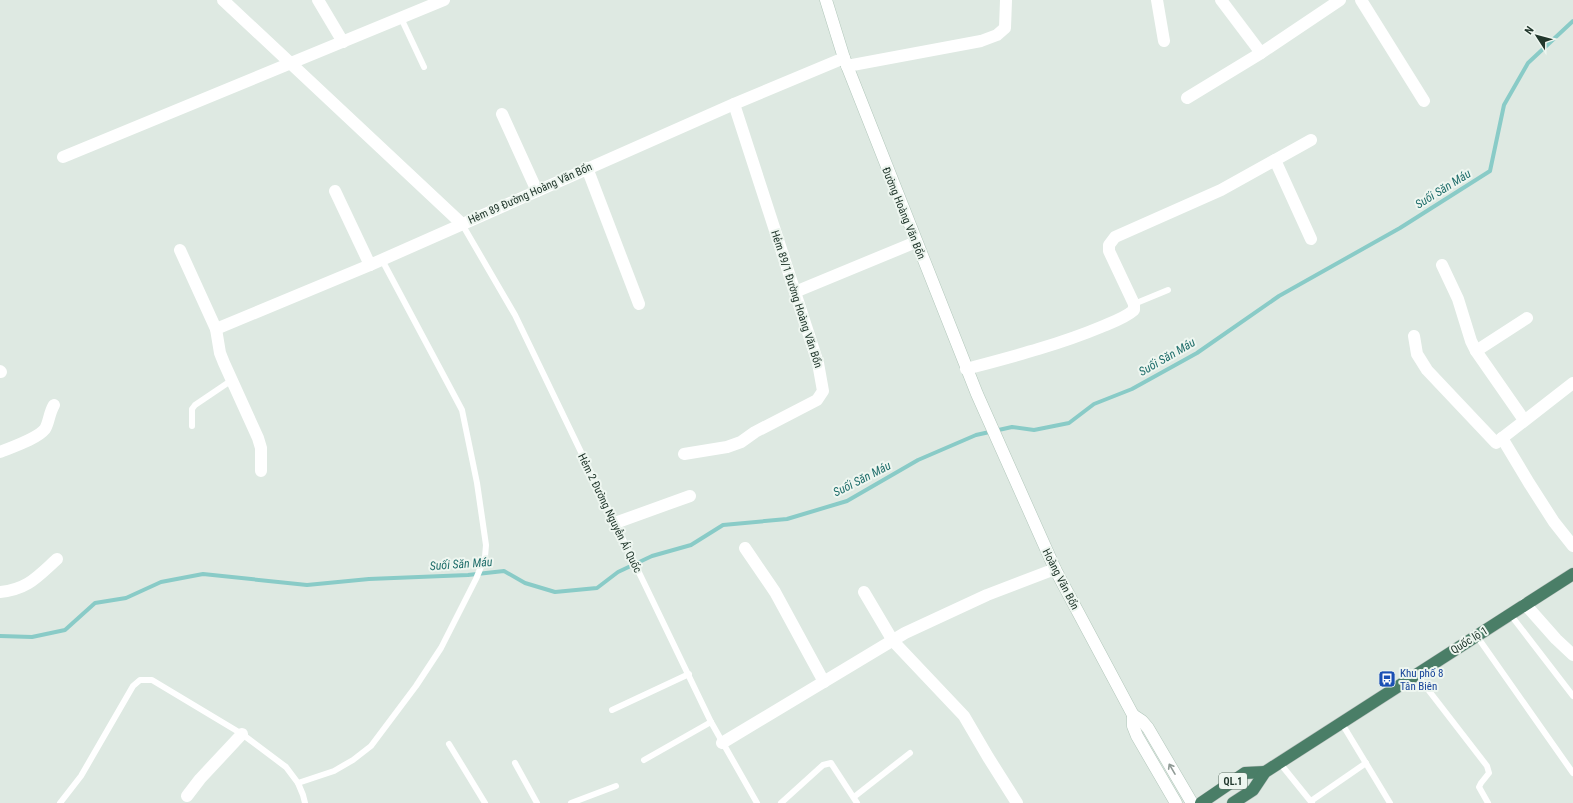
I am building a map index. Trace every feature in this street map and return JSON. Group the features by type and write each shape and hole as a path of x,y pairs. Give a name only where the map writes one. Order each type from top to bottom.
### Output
{"highway":[{"name":"Quốc lộ 1","path":"1233,803 1252,790 1265,772 1279,762 1573,574"},
{"name":"QL.1","path":"1204,802 1245,773 1265,772"}],"street":[{"path":"223,0 461,223"},
{"path":"318,0 343,42"},
{"path":"63,157 444,0"},
{"name":"Đường Hoàng Văn Bổn","path":"826,0 845,62 966,369 989,423"},
{"name":"Hẻm 89 Đường Hoàng Văn Bổn","path":"216,329 382,260 461,223 734,104 845,62 981,41 997,36 1005,28 1006,0"},
{"path":"1157,0 1164,41"},
{"path":"1221,0 1261,53"},
{"path":"1187,98 1261,53 1340,0"},
{"path":"1361,0 1424,100"},
{"name":"Hẻm 89/1 Đường Hoàng Văn Bổn","path":"684,454 727,447 741,442 756,432 817,400 823,391 818,362 734,104"},
{"path":"502,114 537,191"},
{"path":"966,369 1089,332 1128,315 1134,310 1134,304 1109,251 1109,245 1115,237 1221,190 1311,140"},
{"path":"1275,160 1311,239"},
{"path":"587,168 639,304"},
{"path":"335,192 370,265"},
{"path":"795,292 916,242"},
{"path":"180,250 216,329 220,353 258,438 261,448 261,471"},
{"path":"1442,265 1458,299 1471,341 1476,351 1524,420"},
{"path":"1476,351 1527,318"},
{"path":"1414,336 1417,354 1427,370 1497,442 1529,483 1554,522 1573,546"},
{"path":"1497,442 1573,383"},
{"path":"0,452 43,431 46,428 50,412 54,405"},
{"name":"Hoàng Văn Bổn","path":"989,423 1056,569 1133,715 1133,726 1137,736 1176,803"},
{"path":"615,523 690,496"},
{"path":"745,548 775,592 824,682"},
{"path":"0,592 13,590 30,584 57,559"},
{"path":"722,744 905,633 987,595 1056,569"},
{"path":"864,592 893,641 964,716 1017,803"},
{"path":"1525,604 1556,639 1573,655"},
{"name":"Hoàng Văn Bổn","path":"1133,715 1142,721 1148,728 1192,803"},
{"path":"187,796 200,779 242,734"}],"lane":[{"path":"401,18 424,67"},
{"name":"Hẻm 2 Đường Nguyễn Ái Quốc","path":"461,223 515,315 711,722 722,744 757,803"},
{"path":"298,783 334,771 353,760 371,746 416,686 441,648 485,557 486,545 477,483 467,427 462,410 382,260"},
{"path":"1134,304 1168,290"},
{"path":"192,426 192,409 195,405 232,380"},
{"path":"1510,614 1573,696"},
{"path":"1476,636 1572,769"},
{"path":"612,710 689,674"},
{"path":"1416,674 1489,771 1479,787 1488,803"},
{"path":"60,803 81,776 133,686 140,680 152,680 242,734 286,767 298,783 305,803"},
{"path":"644,760 711,722"},
{"path":"1341,722 1390,803"},
{"path":"449,744 485,803"},
{"path":"781,803 823,765 828,763 831,763 834,766 856,800 910,753"},
{"path":"1279,762 1312,802 1366,762"},
{"path":"515,763 537,803"},
{"path":"571,803 616,786"}],"waterway":[{"name":"Suối Săn Máu","path":"0,636 32,637 65,630 95,603 126,598 161,582 203,574 307,585 369,579 468,575 504,571 525,583 555,592 597,588 618,572 652,556 691,545 723,525 787,519 847,501 918,460 976,435 1012,427 1034,430 1069,423 1094,404 1132,389 1197,353 1279,296 1400,228 1490,171 1504,105 1528,63 1573,21"}],"place":[{"name":"Khu phố 8 Tân Biên","path":"1387,679"}]}
